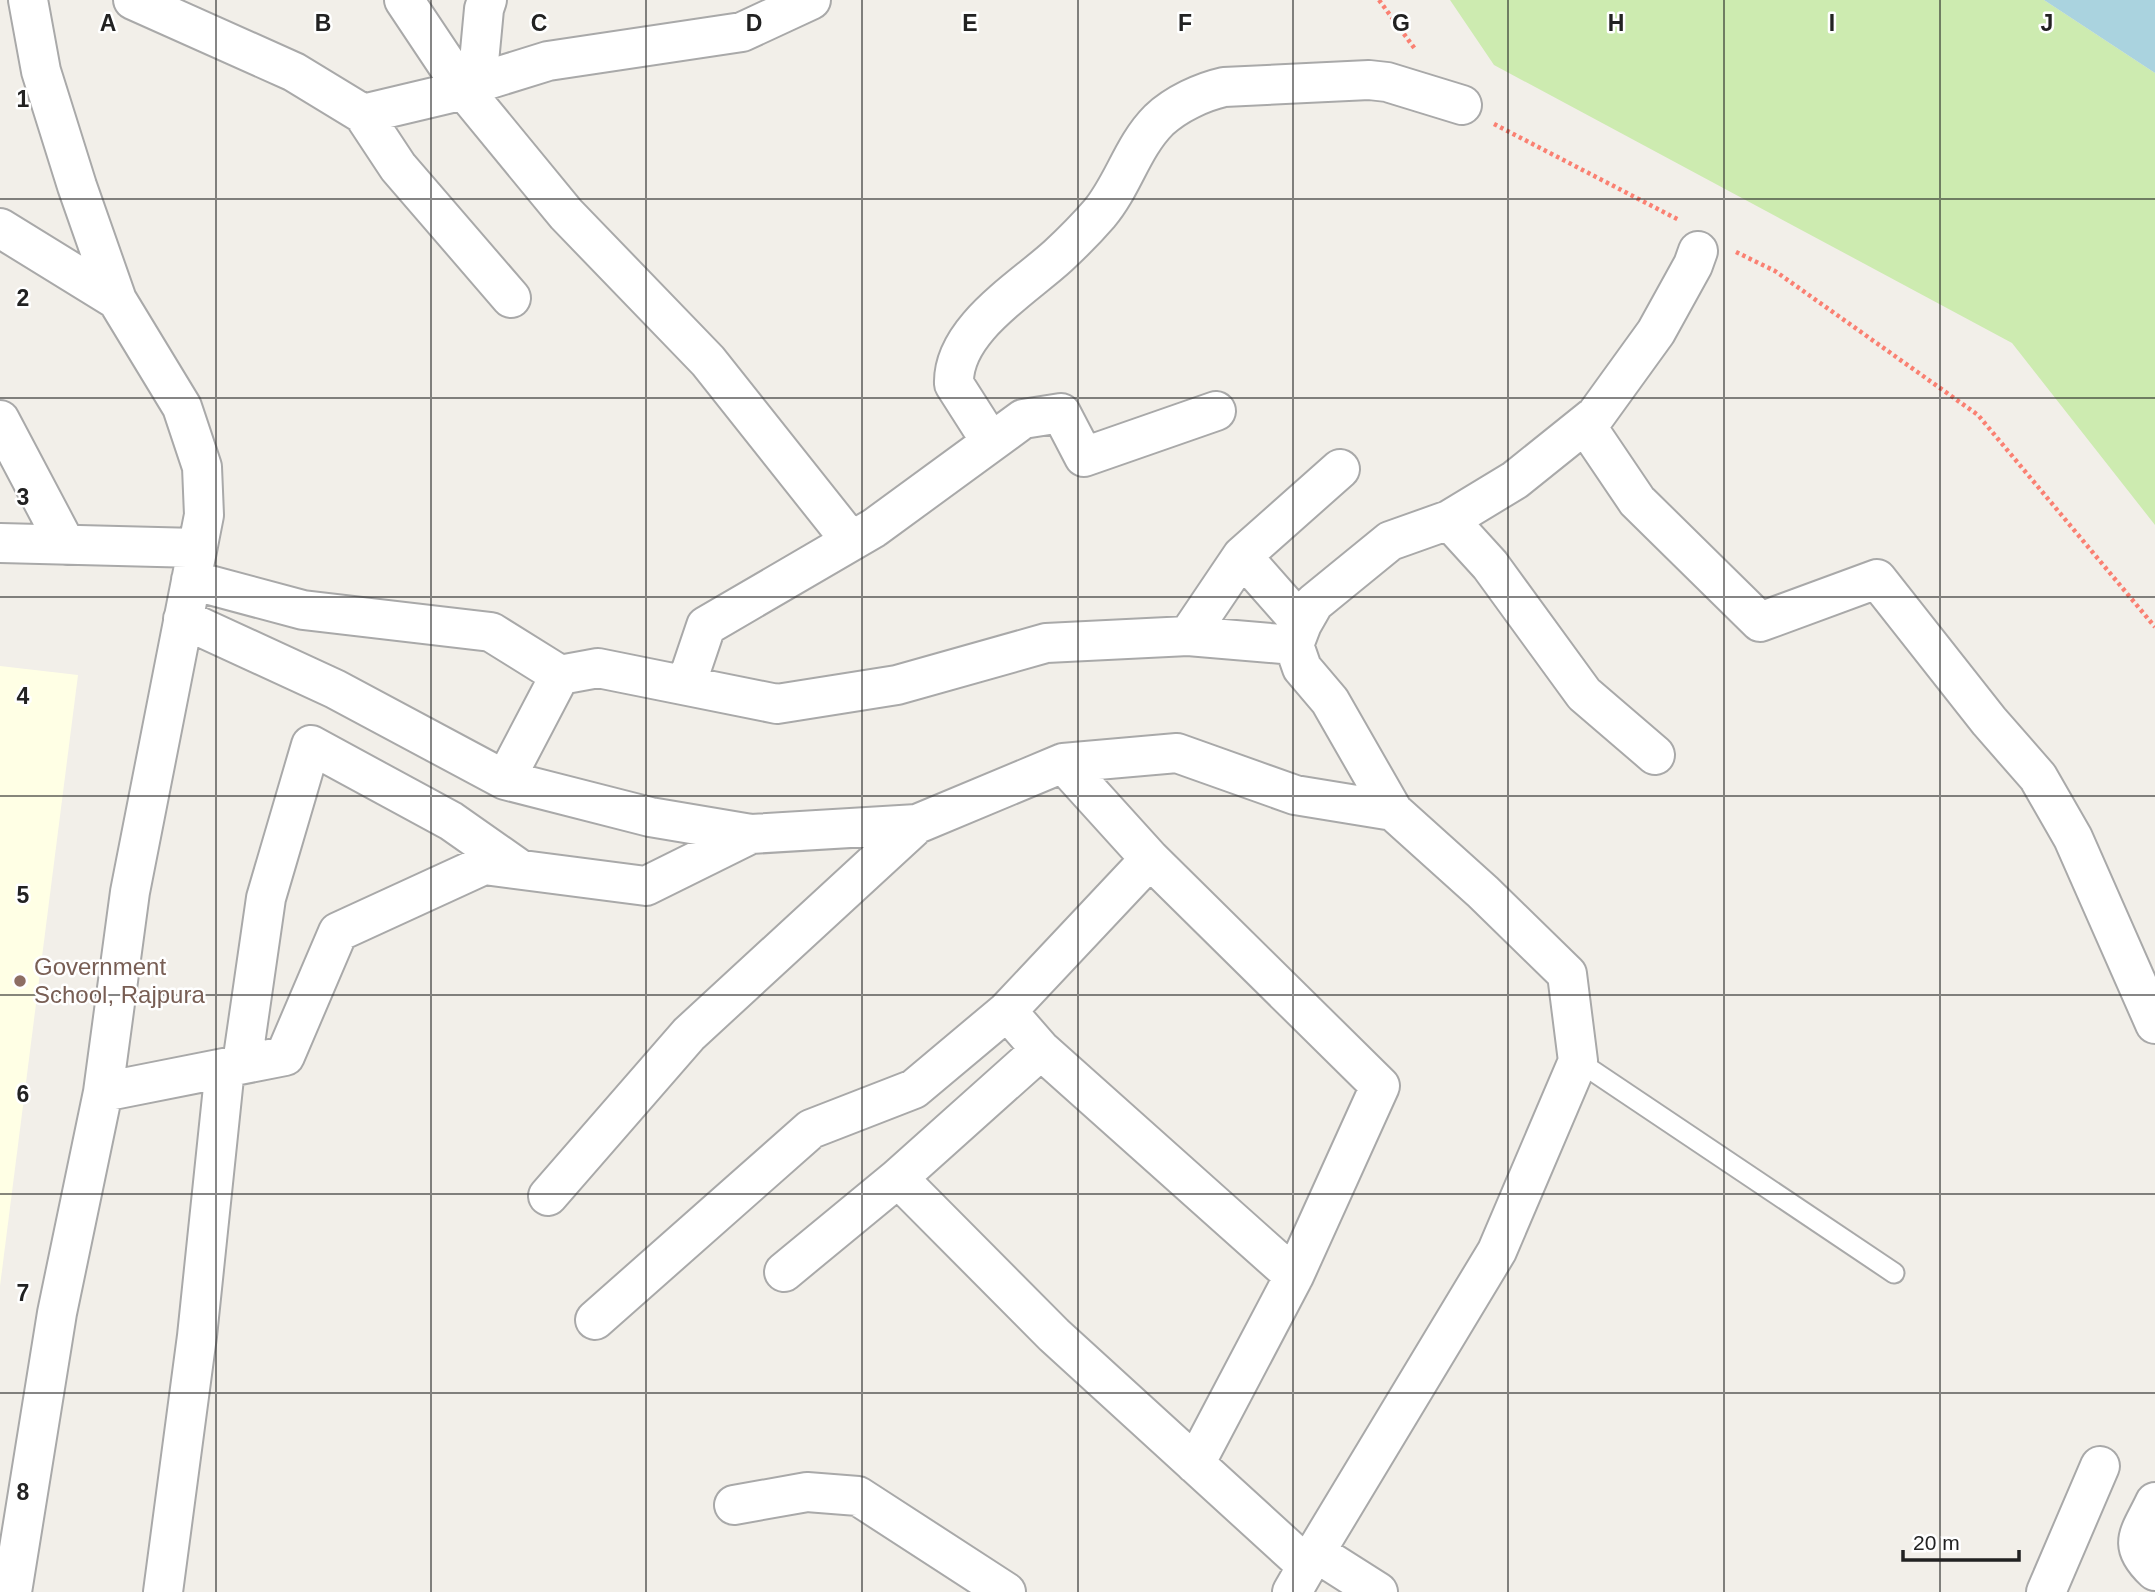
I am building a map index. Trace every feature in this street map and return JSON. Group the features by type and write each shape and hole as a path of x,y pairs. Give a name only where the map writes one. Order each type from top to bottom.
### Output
{"street":[{"path":"8,1586 57,1313 103,1092 130,892 204,515 202,467 182,407 117,300 41,71 29,0"},
{"path":"134,0 294,72 363,114 398,167 511,298"},
{"path":"404,0 566,214 708,361 851,541"},
{"path":"470,86 487,0"},
{"path":"363,114 470,86 548,61 742,32 811,0"},
{"path":"991,442 954,384 957,359 985,318 1057,257 1100,213 1139,146 1158,121 1216,88 1369,80 1387,82 1462,105"},
{"path":"0,229 117,300"},
{"path":"1298,634 1314,603 1390,541 1449,520 1515,480 1596,415 1656,332 1696,251"},
{"path":"686,685 706,626 851,541 1023,419 1061,412 1084,457 1216,411"},
{"path":"0,420 66,545"},
{"path":"1585,424 1637,501 1760,622 1877,579 1989,721 2038,777 2073,838 2155,1024"},
{"path":"1188,636 1242,556 1340,469"},
{"path":"1449,520 1490,565 1584,694 1655,755"},
{"path":"0,543 66,545 194,564 303,610 491,632 560,675 598,668 777,704 897,685 1046,643 1298,634"},
{"path":"1242,556 1298,634 1302,668 1330,701 1393,811 1483,892 1567,974 1578,1061 1497,1251 1305,1570"},
{"path":"183,620 335,689 505,780 650,817 751,834 917,824 1063,763 1177,753 1295,795 1393,811"},
{"path":"505,780 560,675"},
{"path":"163,1592 233,1066 267,898 311,745 335,689"},
{"path":"311,745 451,821 520,869"},
{"path":"1063,763 1150,859 1380,1086 1294,1276 1195,1464"},
{"path":"548,1195 689,1034 917,824"},
{"path":"103,1092 285,1056 338,932 484,865 646,886 751,834"},
{"path":"595,1321 811,1129 914,1089 1007,1011 1150,859"},
{"path":"1007,1011 1041,1050 1294,1276"},
{"path":"784,1272 898,1178 1041,1050"},
{"path":"898,1178 1054,1335 1195,1464 1305,1570 1378,1592"},
{"path":"2046,1592 2100,1466"},
{"path":"734,1505 807,1492 858,1496 1006,1592"},
{"path":"2155,1502 2137,1547 2139,1557 2155,1572"}],"lane":[{"path":"1578,1061 1895,1273"}],"path":[{"path":"1379,0 1420,56"},
{"path":"1462,105 1674,218 1696,251 1775,271 1978,415 2155,626"}],"shaded area":[{"name":"Government School, Rajpura","path":"0,666 78,675 0,1286"}],"green space":[{"path":"1450,0 2044,0 2155,73 2155,525 2012,343 1494,65"}],"water":[{"path":"2044,0 2155,0 2155,73"}],"place":[{"name":"Government School, Rajpura","path":"20,981"}]}
